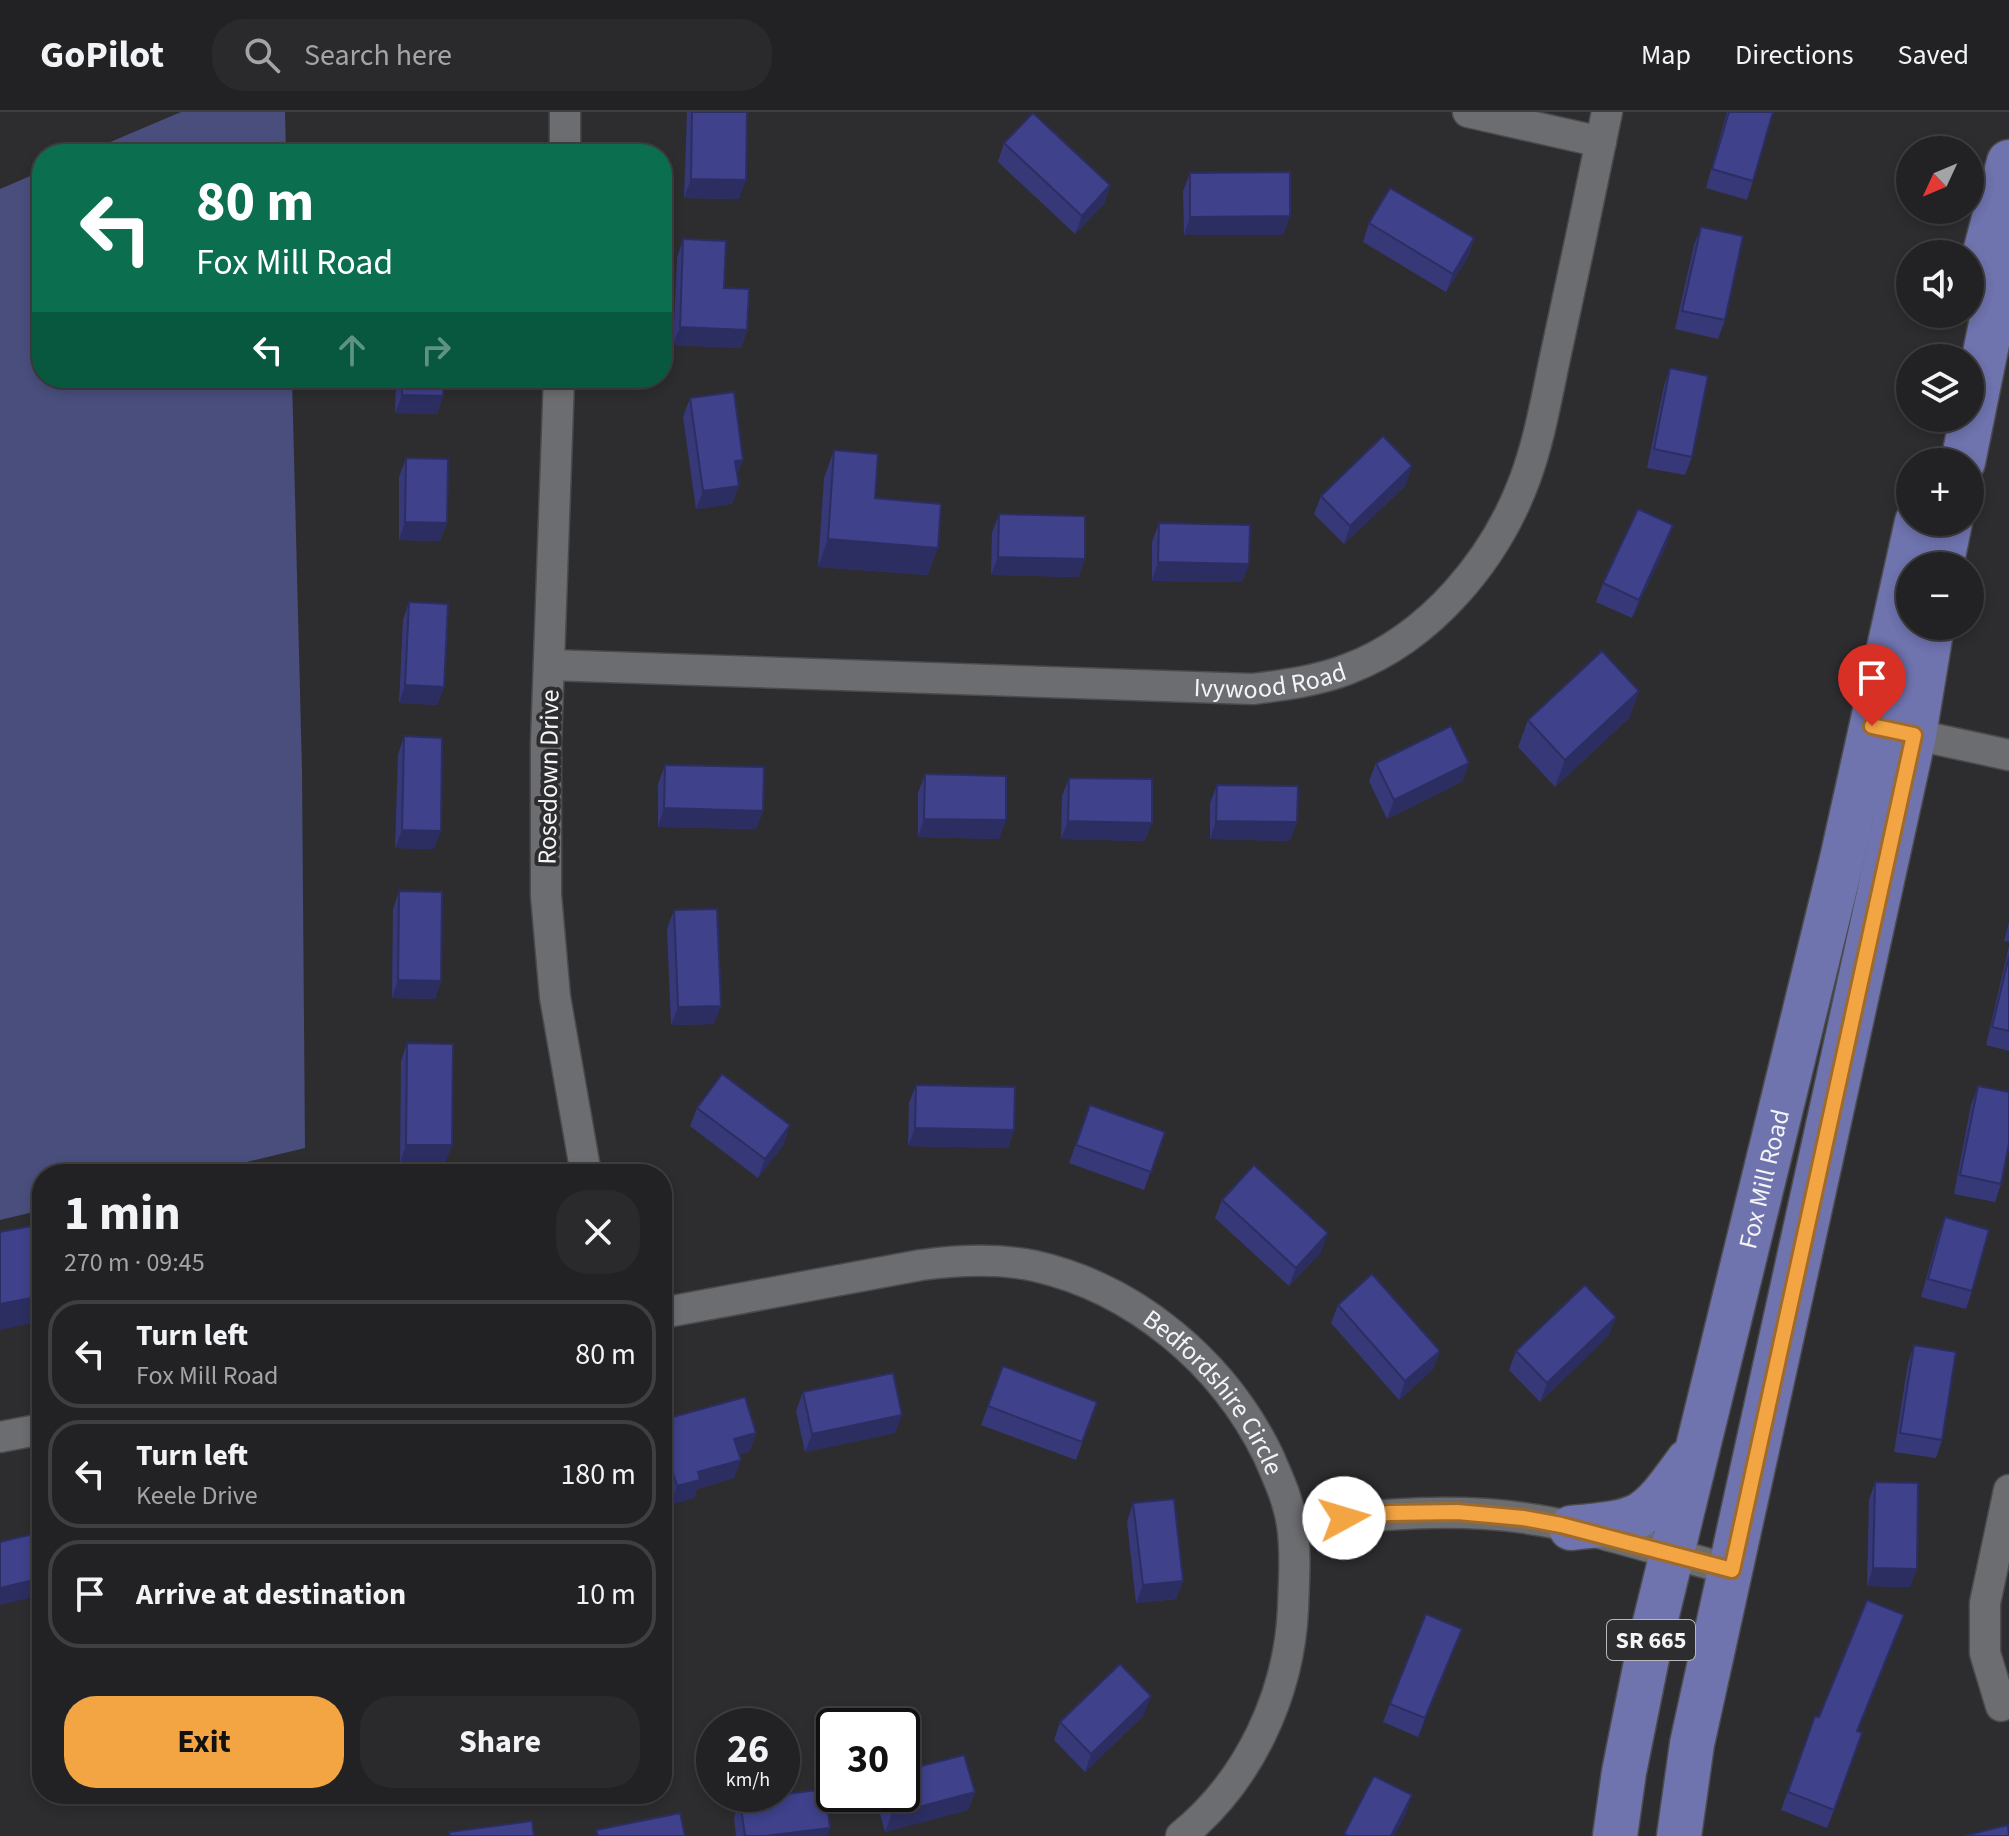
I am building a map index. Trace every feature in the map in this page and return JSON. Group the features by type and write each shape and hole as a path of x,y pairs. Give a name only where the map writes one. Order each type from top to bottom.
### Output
{"main road":[{"path":"1984,258 2009,162"},
{"path":"1966,448 2009,235"},
{"name":"Fox Mill Road","path":"1615,1836 1624,1772 1650,1643 1838,875 1914,536"},
{"name":"Fox Mill Road","path":"1679,1836 1692,1744 1914,735 1930,640"},
{"path":"1571,1528 1627,1521 1648,1511 1656,1505 1699,1446"}],"street":[{"path":"565,112 565,144"},
{"path":"1468,112 1601,142"},
{"name":"Ivywood Road","path":"549,665 1253,689 1303,683 1350,668 1392,646 1430,618 1463,585 1497,538 1512,510 1535,448 1607,112"},
{"name":"Rosedown Drive","path":"559,388 546,744 546,895 555,997 584,1164"},
{"path":"1872,726 2009,755"},
{"name":"Bedfordshire Circle","path":"672,1311 959,1260 1010,1262 1070,1276 1105,1291 1136,1308 1192,1351 1216,1376 1256,1431 1283,1487 1292,1523 1295,1560 1292,1633 1287,1661 1270,1715 1243,1766 1207,1811 1181,1836"},
{"path":"0,1437 32,1431"},
{"path":"2001,1706 1985,1653 1985,1603 2009,1490"},
{"path":"1292,1523 1389,1513 1457,1512 1523,1518 1732,1570"}],"shaded area":[{"path":"181,112 285,112 286,144 106,144"},
{"path":"32,175 32,388 292,388 302,771 305,1148 238,1164 32,1164 32,1212 0,1220 0,189"}],"building":[{"path":"692,112 747,112 746,180 691,179"},
{"path":"1729,112 1773,112 1753,181 1712,169"},
{"path":"1033,113 1110,185 1082,216 1004,143"},
{"path":"1290,172 1290,216 1190,217 1190,173"},
{"path":"1390,188 1474,238 1453,274 1369,223"},
{"path":"1701,227 1743,236 1725,320 1682,311"},
{"path":"683,239 726,241 724,288 749,289 747,330 680,327"},
{"path":"1670,368 1708,376 1692,457 1654,449"},
{"path":"402,388 443,388 443,396 402,395"},
{"path":"734,392 743,460 735,461 739,486 703,491 690,398"},
{"path":"1383,436 1412,466 1350,526 1321,496"},
{"path":"834,450 878,454 875,498 941,504 938,548 828,539"},
{"path":"406,458 448,459 447,523 405,522"},
{"path":"1638,509 1673,525 1639,600 1603,583"},
{"path":"999,514 1085,516 1085,559 998,557"},
{"path":"1159,523 1250,525 1249,564 1158,562"},
{"path":"409,602 448,604 444,687 405,685"},
{"path":"1602,651 1639,691 1565,760 1528,720"},
{"path":"1451,726 1469,763 1394,800 1376,763"},
{"path":"404,736 442,738 441,831 402,830"},
{"path":"665,765 764,767 763,811 664,808"},
{"path":"925,774 1006,776 1006,820 924,819"},
{"path":"1069,778 1152,779 1152,823 1068,821"},
{"path":"1217,785 1298,786 1297,822 1216,821"},
{"path":"399,891 442,892 441,981 398,980"},
{"path":"717,909 721,1006 678,1007 674,910"},
{"path":"2009,956 2009,1031 1992,1027"},
{"path":"407,1043 453,1044 452,1145 406,1145"},
{"path":"722,1074 790,1125 765,1159 697,1108"},
{"path":"916,1085 1015,1087 1014,1130 915,1128"},
{"path":"1978,1086 2009,1092 2009,1144 2001,1184 1960,1175"},
{"path":"1090,1105 1165,1132 1151,1172 1076,1145"},
{"path":"1254,1165 1328,1233 1296,1268 1222,1200"},
{"path":"1945,1217 1989,1230 1972,1291 1928,1279"},
{"path":"32,1226 32,1298 0,1304 0,1232"},
{"path":"1372,1274 1440,1351 1405,1381 1338,1305"},
{"path":"1585,1285 1616,1317 1547,1383 1516,1351"},
{"path":"1914,1345 1956,1352 1942,1440 1900,1433"},
{"path":"1003,1366 1097,1402 1082,1442 988,1406"},
{"path":"893,1373 902,1415 812,1434 803,1392"},
{"path":"745,1397 756,1433 734,1439 741,1460 698,1472 700,1480 677,1486 672,1470 672,1417"},
{"path":"1875,1482 1918,1483 1917,1569 1873,1568"},
{"path":"1174,1499 1183,1581 1143,1585 1133,1503"},
{"path":"32,1534 32,1580 0,1588 0,1542"},
{"path":"1867,1600 1904,1615 1857,1731 1862,1733 1834,1810 1788,1792 1815,1716 1819,1717"},
{"path":"1426,1614 1462,1629 1425,1718 1390,1704"},
{"path":"1120,1664 1151,1696 1091,1754 1060,1722"},
{"path":"964,1755 975,1792 920,1807 920,1766"},
{"path":"1374,1776 1412,1795 1391,1836 1348,1836 1344,1834"},
{"path":"816,1790 816,1812 828,1812 830,1828 745,1836 742,1812 800,1812 800,1792"},
{"path":"680,1813 685,1836 598,1836 596,1830"},
{"path":"532,1821 534,1836 450,1836 449,1832"},
{"path":"2008,1825 2009,1836 1964,1836"}],"route":[{"path":"1344,1518 1389,1513 1457,1512 1523,1518 1732,1570 1914,735 1872,726"}]}
